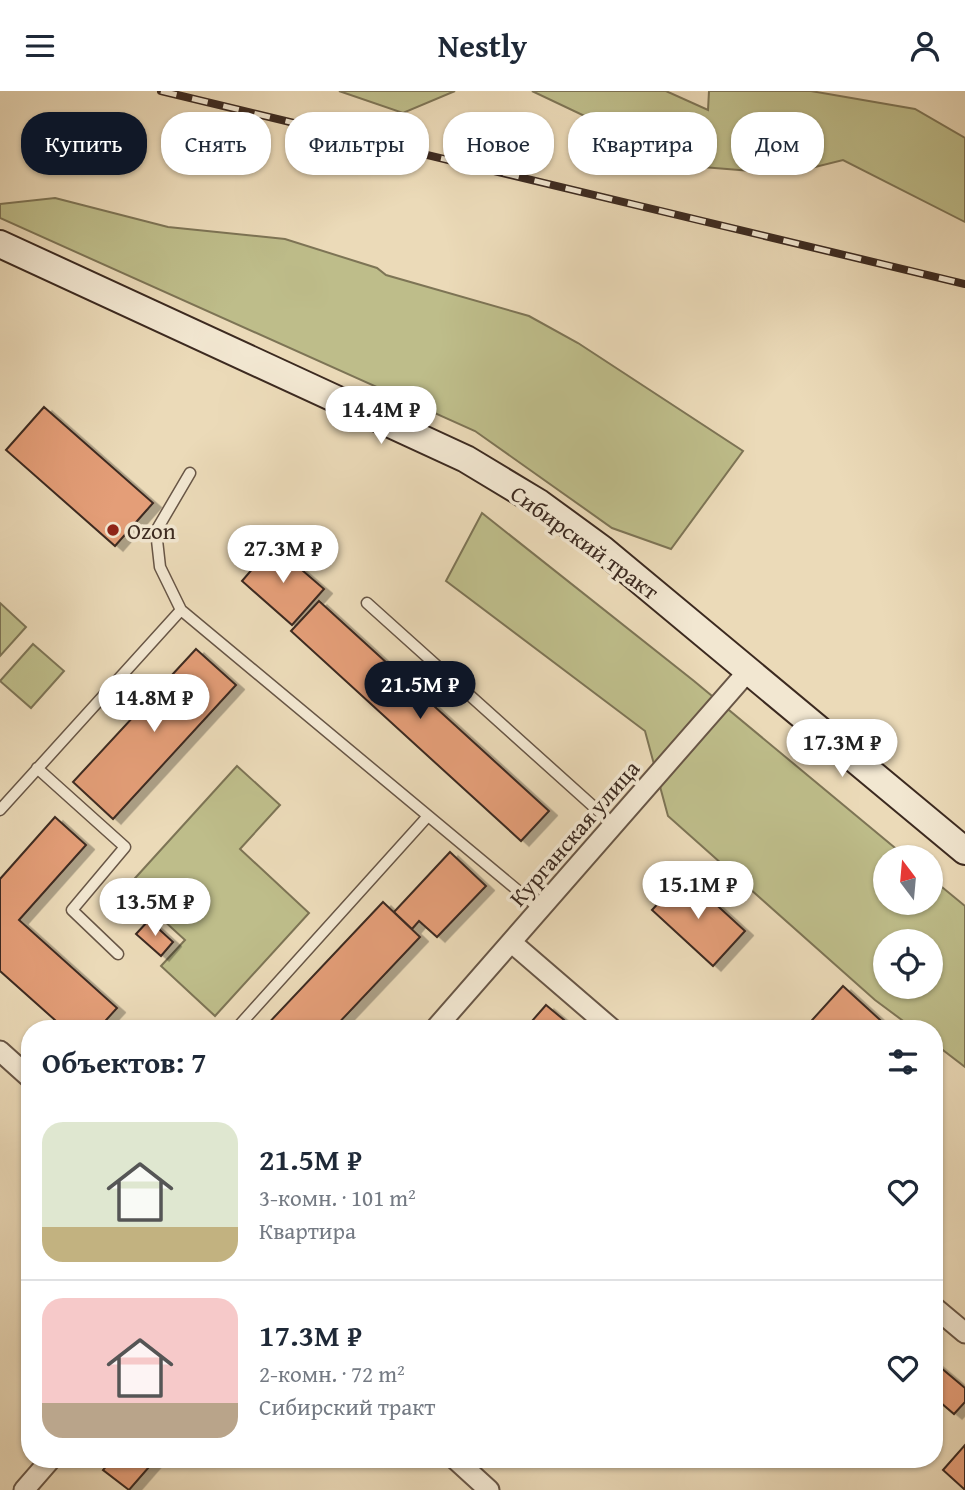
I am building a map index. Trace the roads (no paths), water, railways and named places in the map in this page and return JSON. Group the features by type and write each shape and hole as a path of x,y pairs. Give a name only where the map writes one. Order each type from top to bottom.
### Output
{"main road":[{"name":"Сибирский тракт","path":"0,244 466,459 539,503 592,541 965,852"}],"street":[{"name":"Курганская улица","path":"443,1020 749,670"},
{"path":"512,942 602,1020"},
{"path":"0,1051 21,1070"},
{"path":"943,1315 965,1333"},
{"path":"24,1490 43,1468"},
{"path":"464,1468 486,1489"}],"lane":[{"path":"190,473 156,531 160,567 181,610 540,909"},
{"path":"367,603 614,825"},
{"path":"0,810 181,610"},
{"path":"37,768 125,847 72,910 118,954"},
{"path":"244,1020 428,816"}],"railway":[{"path":"161,91 965,284"}],"place":[{"name":"Ozon","path":"113,530"}]}
